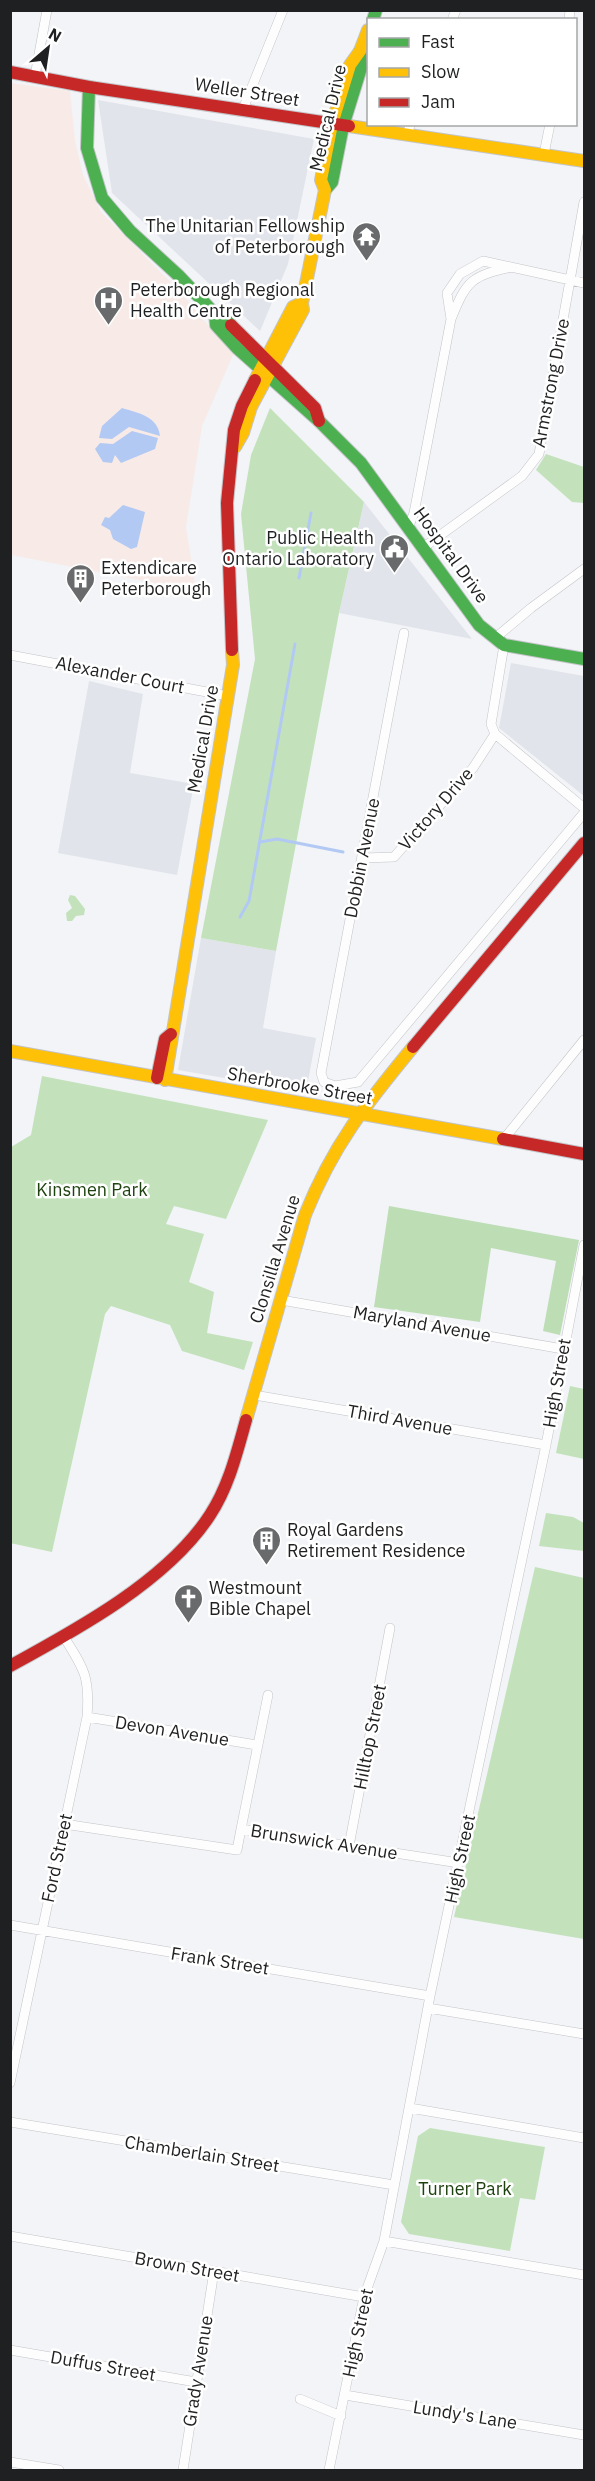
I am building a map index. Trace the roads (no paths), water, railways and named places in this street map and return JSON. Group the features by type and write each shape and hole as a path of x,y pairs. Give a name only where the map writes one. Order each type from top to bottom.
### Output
{"main road":[{"name":"Medical Drive","path":"161,1079 165,1039 171,1034 233,665 227,503 234,448 243,433 266,368 303,310 302,303 325,190 332,182 338,125 361,68 360,51 367,35"},
{"name":"Weller Street","path":"10,72 89,87 338,125 409,130 585,161"},
{"name":"Hospital Drive","path":"89,87 87,148 102,198 130,231 179,276 214,314 223,317 266,368 315,408 319,421 361,463 479,625 499,642"},
{"path":"499,642 585,659"},
{"name":"Clonsilla Avenue","path":"10,1666 64,1637 151,1578 184,1549 211,1514 231,1473 305,1215 319,1179 358,1114 585,843"},
{"name":"Sherbrooke Street","path":"10,1051 585,1154"}],"street":[{"path":"35,76 47,10"},
{"path":"243,109 283,10"},
{"path":"544,154 550,126"},
{"name":"Armstrong Drive","path":"424,547 522,476 539,454 585,202"},
{"path":"451,319 447,293 460,274 483,261 585,283"},
{"path":"409,526 414,513 451,319 462,291 482,273 512,267"},
{"path":"585,569 531,608 499,642 491,724 495,734 585,808"},
{"name":"Dobbin Avenue","path":"404,633 321,1073 324,1082 335,1086 358,1082 585,813"},
{"name":"Alexander Court","path":"10,655 228,696"},
{"name":"Victory Drive","path":"363,858 394,857 473,768 495,734"},
{"path":"503,1140 585,1040"},
{"name":"High Street","path":"329,2470 364,2296 384,2241 430,1996 546,1445 563,1348 585,1245"},
{"name":"Maryland Avenue","path":"281,1300 563,1348"},
{"name":"Third Avenue","path":"254,1395 546,1445"},
{"name":"Hilltop Street","path":"350,1846 390,1628"},
{"name":"Ford Street","path":"10,2083 87,1717 89,1690 84,1671 64,1637"},
{"path":"242,1829 268,1695"},
{"name":"Devon Avenue","path":"87,1717 257,1745"},
{"name":"Brunswick Avenue","path":"64,1824 237,1850 242,1829 459,1863"},
{"name":"Frank Street","path":"10,1925 430,1996"},
{"path":"428,2008 585,2034"},
{"path":"410,2108 585,2138"},
{"name":"Chamberlain Street","path":"10,2122 394,2185"},
{"name":"Brown Street","path":"10,2236 364,2296"},
{"path":"384,2241 585,2275"},
{"name":"Grady Avenue","path":"183,2470 214,2271"},
{"name":"Duffus Street","path":"10,2350 196,2382"},
{"name":"Lundy's Lane","path":"345,2395 585,2434"},
{"path":"300,2399 340,2416"},
{"path":"10,2463 59,2470"}],"water":[{"path":"122,408 146,416 155,424 160,436 129,427 112,439 99,438 102,426"},
{"path":"132,431 158,438 155,449 121,463 115,455 112,463 103,462 95,449 100,443 113,444"},
{"path":"123,505 145,512 137,547 131,549 113,539 110,530 101,525 105,517 109,518"}],"waterway":[{"path":"299,578 311,513"},
{"path":"240,917 249,901 295,644"},
{"path":"260,842 277,839 343,852"}],"place":[{"name":"The Unitarian Fellowship of Peterborough","path":"366,262"},
{"name":"Peterborough Regional Health Centre","path":"109,326"},
{"name":"Public Health Ontario Laboratory","path":"395,574"},
{"name":"Extendicare Peterborough","path":"80,604"},
{"name":"Royal Gardens Retirement Residence","path":"266,1566"},
{"name":"Westmount Bible Chapel","path":"188,1624"}],"park label":[{"name":"Kinsmen Park","path":"92,1190"},
{"name":"Turner Park","path":"465,2189"}]}
